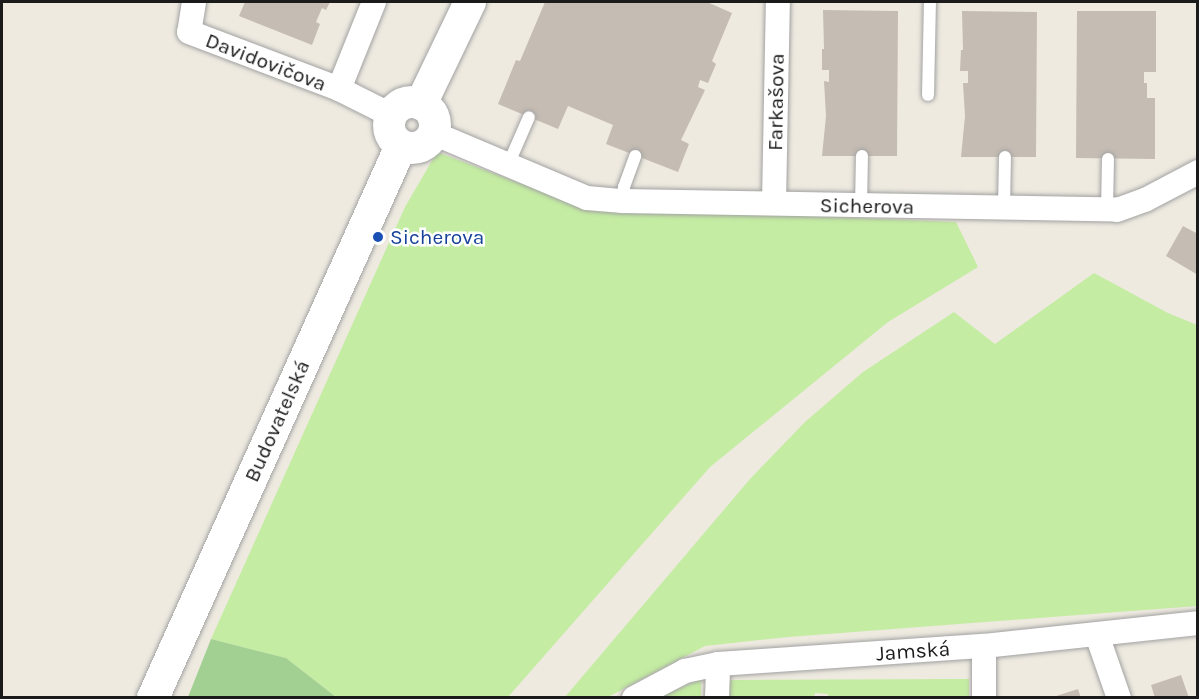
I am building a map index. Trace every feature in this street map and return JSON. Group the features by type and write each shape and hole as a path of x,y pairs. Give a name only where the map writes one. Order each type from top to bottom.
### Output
{"street":[{"name":"Davidovičova","path":"194,2 189,32 339,89 391,116"},
{"name":"Davidovičova","path":"339,89 374,2"},
{"path":"421,104 470,2"},
{"name":"Farkašova","path":"774,203 778,2"},
{"path":"407,103 421,104 431,113 433,134 424,145 409,148 401,146 391,136 389,129 391,116 407,103"},
{"name":"Sicherova","path":"433,134 587,198 623,201 1117,210 1145,200 1197,172"},
{"name":"Budovatelská","path":"153,698 401,146"},
{"name":"Jamská","path":"634,698 685,671 718,664 984,646 1197,623"},
{"path":"1097,635 1119,698"},
{"path":"984,646 984,698"},
{"path":"717,698 718,664"}],"lane":[{"path":"928,95 930,2"},
{"path":"508,165 529,117"},
{"path":"623,201 624,187 635,156"},
{"path":"861,206 862,156"},
{"path":"1004,208 1005,157"},
{"path":"1107,210 1108,159"}],"green space":[{"path":"437,152 583,207 956,222 978,267 888,322 710,467 508,697 336,697 286,658 211,639 405,207"},
{"path":"1094,273 1168,313 1197,325 1197,606 788,637 705,646 608,697 565,697 750,479 805,422 863,372 954,312 995,344"},
{"path":"211,639 286,658 336,697 188,697"},
{"path":"701,679 701,697 659,697"},
{"path":"969,679 969,697 828,698 828,694 815,693 814,698 729,698 730,680"}],"building":[{"path":"245,2 330,2 326,10 322,8 316,22 320,24 312,45 239,16"},
{"path":"545,2 707,2 732,13 712,61 716,64 708,83 700,80 698,87 705,90 681,140 689,144 678,172 606,144 613,125 568,106 558,129 498,104 516,60 520,61"},
{"path":"823,10 898,11 897,156 822,156 826,116 824,81 829,82 829,70 822,70"},
{"path":"962,11 1037,12 1036,157 961,157 965,116 963,83 968,83 968,71 960,71 961,50 963,50"},
{"path":"1077,11 1156,11 1156,72 1144,72 1147,98 1155,98 1155,159 1076,158"},
{"path":"1183,226 1198,234 1198,275 1166,256"},
{"path":"1181,675 1189,698 1155,698 1151,685"},
{"path":"1078,689 1081,698 1053,698 1053,697"}],"place":[{"name":"Sicherova","path":"378,237"}]}
